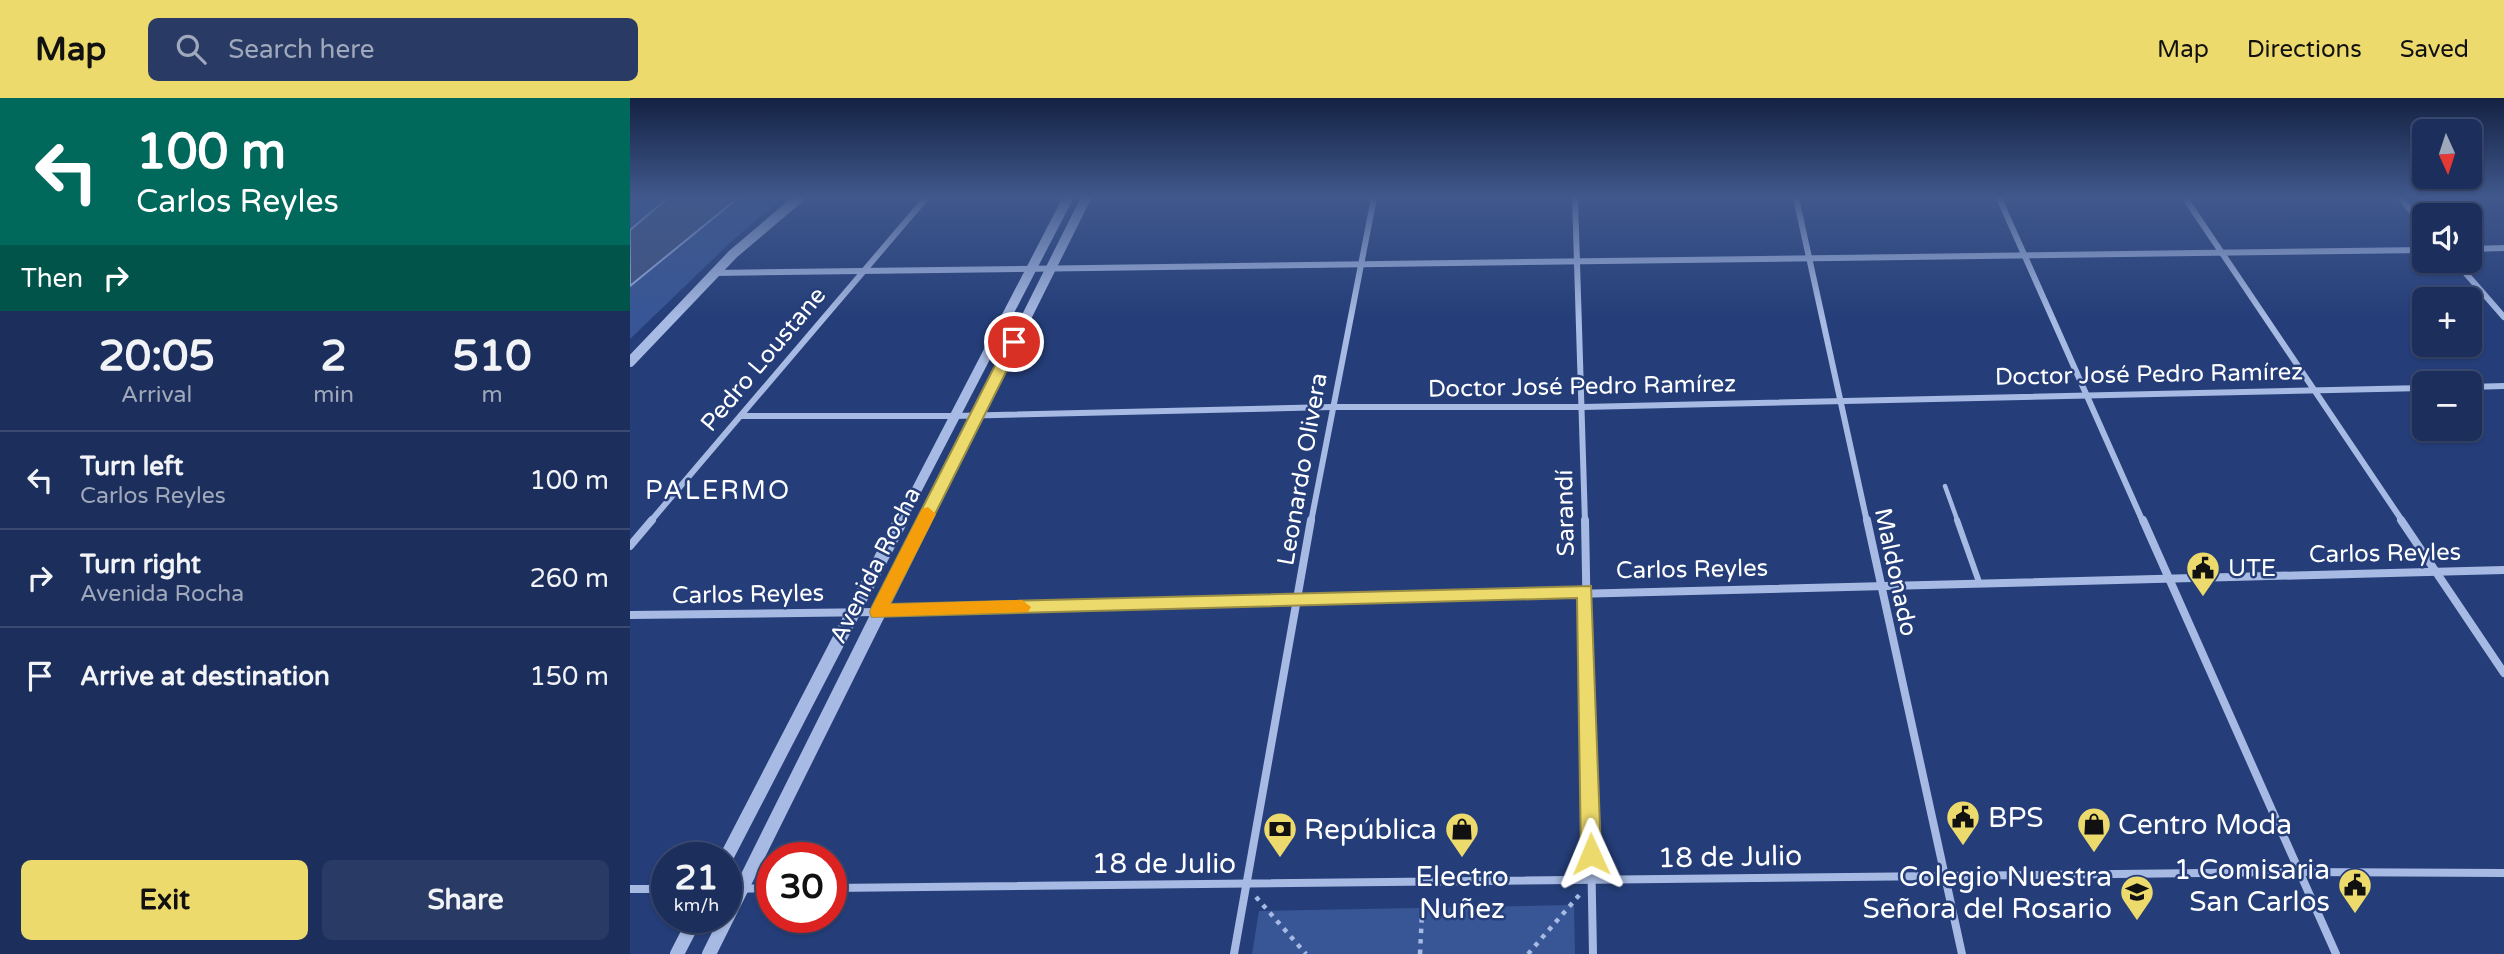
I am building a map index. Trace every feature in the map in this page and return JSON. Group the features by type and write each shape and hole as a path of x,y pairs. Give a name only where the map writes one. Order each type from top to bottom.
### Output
{"street":[{"path":"630,362 714,273 754,238"},
{"name":"Pedro Loustane","path":"630,545 892,238"},
{"name":"Avenida Rocha","path":"734,842 1047,238"},
{"name":"Avenida Rocha","path":"742,887 1066,238"},
{"name":"Leonardo Olivera","path":"1234,954 1331,407 1366,238"},
{"name":"Sarandí","path":"1577,238 1594,954"},
{"name":"Maldonado","path":"1804,238 1878,584 1962,954"},
{"path":"2017,238 2336,954"},
{"path":"2212,238 2504,673"},
{"path":"2482,249 2504,248"},
{"path":"714,273 2412,250"},
{"path":"2466,273 2504,317"},
{"path":"2482,387 2504,386"},
{"name":"Doctor José Pedro Ramírez","path":"741,416 978,416 1331,407 1583,407 2412,388"},
{"name":"Carlos Reyles","path":"630,615 878,612 1585,591 2504,570"},
{"name":"18 de Julio","path":"847,888 1246,886 2298,872 2504,873"},
{"path":"630,889 651,889"},
{"path":"677,954 688,933"},
{"name":"Avenida Rocha","path":"709,954 719,933"}],"lane":[{"path":"1945,486 1979,582"}],"path":[{"path":"1528,954 1591,880"},
{"path":"1420,954 1424,884"},
{"path":"1246,886 1306,954"}],"shaded area":[{"path":"630,238 689,238 630,286"},
{"path":"689,238 735,238 630,339 630,286"},
{"path":"1574,905 1575,954 1252,954 1259,911"}],"slow traffic":[{"path":"928,514 878,612 1022,607"}],"place":[{"name":"UTE","path":"2203,598"},
{"name":"BPS","path":"1963,847"},
{"name":"Centro Moda","path":"2094,854"},
{"name":"República","path":"1280,859"},
{"name":"Electro Nuñez","path":"1462,859"},
{"name":"1 Comisaria San Carlos","path":"2355,915"},
{"name":"Colegio Nuestra Señora del Rosario","path":"2137,922"}],"district":[{"name":"PALERMO","path":"718,490"}],"route":[{"path":"1014,342 878,612 1585,591 1591,854"}]}
